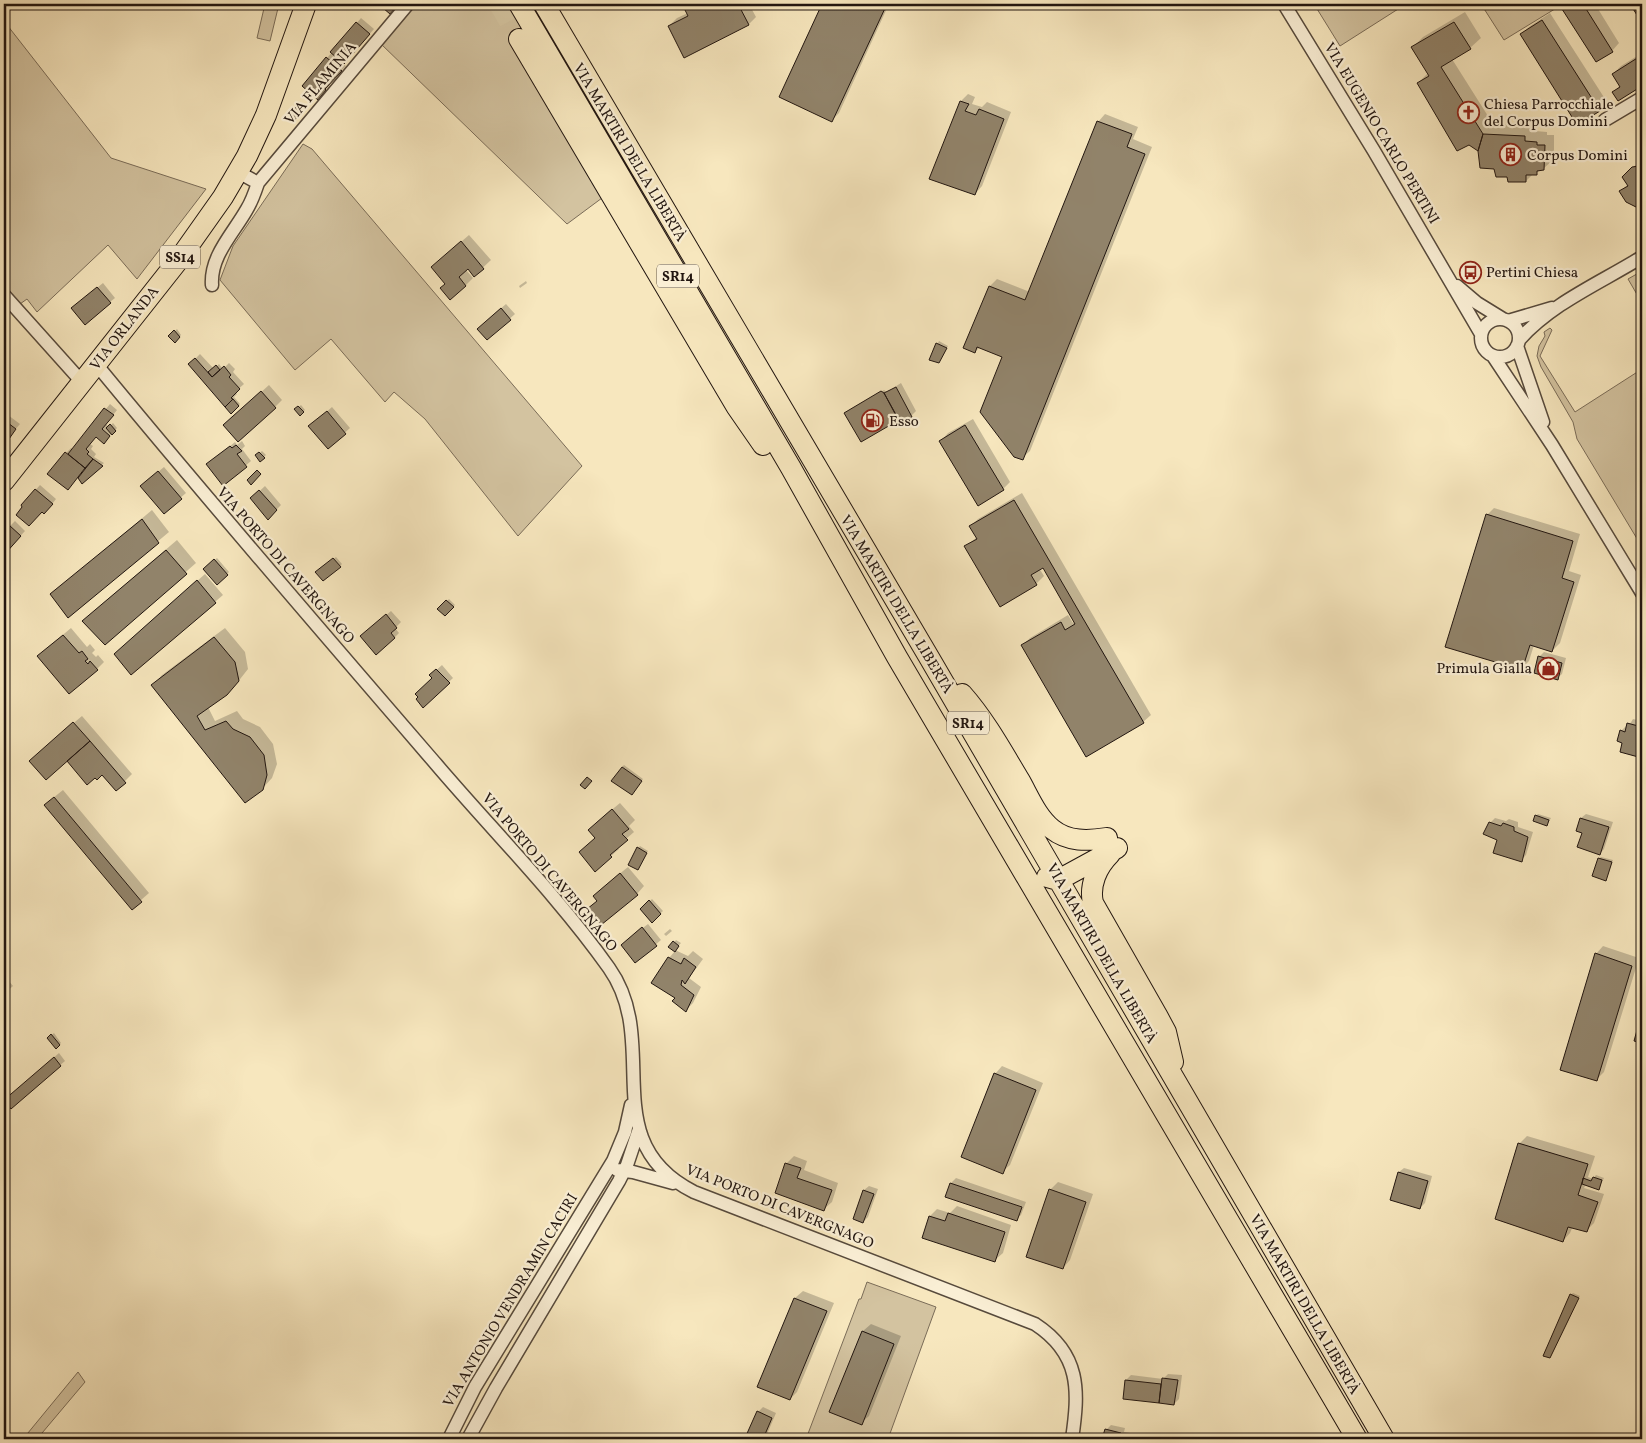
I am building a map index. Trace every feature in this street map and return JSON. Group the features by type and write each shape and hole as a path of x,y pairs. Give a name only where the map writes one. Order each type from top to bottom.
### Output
{"main road":[{"name":"VIA ORLANDA","path":"4,481 208,220 238,172 266,115 306,4"},
{"name":"VIA MARTIRI DELLA LIBERTÀ","path":"518,4 786,460 835,549 1088,982 1357,1439"},
{"name":"VIA MARTIRI DELLA LIBERTÀ","path":"544,6 930,659 1384,1439"},
{"name":"VIA MARTIRI DELLA LIBERTÀ","path":"519,39 736,406 835,549"},
{"path":"930,659 983,720 1036,810 1048,825 1058,833 1076,840 1112,843"},
{"path":"903,665 964,748 1035,867 1043,875 1055,876 1112,843"},
{"path":"1112,843 1107,857 1095,877 1091,894 1093,903 1166,1032 1178,1084"},
{"path":"1055,876 1051,890 1055,901 1123,1018 1138,1048 1141,1061 1140,1069"}],"street":[{"name":"VIA FLAMINIA","path":"212,285 211,272 216,260 248,207 258,183 408,4"},
{"name":"VIA EUGENIO CARLO PERTINI","path":"1284,4 1481,334"},
{"path":"1605,120 1642,98"},
{"path":"238,172 258,183"},
{"path":"1559,306 1506,320 1496,319 1489,322 1481,334 1482,345 1488,354 1493,356 1504,357 1510,355 1532,326 1559,306 1642,257"},
{"name":"VIA EUGENIO CARLO PERTINI","path":"1450,280 1477,304 1506,320"},
{"path":"4,295 82,382"},
{"path":"1506,320 1517,329 1518,343 1552,445"},
{"path":"1493,356 1552,445 1642,593"},
{"name":"VIA PORTO DI CAVERGNAGO","path":"96,364 271,574 462,795 549,892 602,958 616,979 629,1011 633,1044 634,1108 638,1129 654,1161 661,1170 680,1185 694,1192 1035,1324 1048,1333 1065,1352 1074,1375 1076,1404 1072,1439"},
{"name":"VIA ANTONIO VENDRAMIN CACIRI","path":"449,1439 475,1387 613,1161 625,1132 634,1092"},
{"path":"468,1439 624,1170 638,1129"},
{"path":"602,1178 614,1170 624,1170 680,1185"}],"shaded area":[{"path":"265,4 279,4 270,41 257,38"},
{"path":"413,4 508,4 527,34 602,198 567,224 380,43"},
{"path":"1314,4 1406,4 1340,46"},
{"path":"1481,4 1563,4 1504,40"},
{"path":"4,21 111,158 206,189 137,279 108,245 37,312 27,299 20,304 4,286"},
{"path":"303,144 312,149 582,466 518,536 425,419 394,392 385,402 331,339 295,370 220,280 233,246"},
{"path":"1642,271 1642,303 1628,279"},
{"path":"1550,328 1552,330 1540,356 1575,412 1642,369 1642,547 1577,439 1573,422 1541,367 1537,356 1539,346 1545,336 1544,332"},
{"path":"867,1282 936,1307 888,1439 806,1439 859,1299 861,1299"},
{"path":"78,1372 85,1382 37,1439 23,1439"}],"building":[{"path":"387,4 399,4 390,14 383,8"},
{"path":"682,4 738,4 749,25 684,58 668,26 688,16"},
{"path":"822,4 887,4 832,122 779,97"},
{"path":"1570,4 1583,4 1613,52 1596,62 1562,9"},
{"path":"1630,4 1642,4 1642,23"},
{"path":"1542,20 1600,111 1577,125 1520,34"},
{"path":"356,22 370,34 344,64 330,52"},
{"path":"1454,22 1471,49 1441,67 1483,134 1478,151 1469,145 1457,151 1417,83 1429,76 1411,47"},
{"path":"1642,55 1642,86 1618,101 1612,92 1620,87 1612,74"},
{"path":"326,57 342,71 325,89 318,100 302,86"},
{"path":"960,101 969,104 965,111 976,115 979,109 1004,119 975,195 929,179"},
{"path":"295,107 301,113 294,121 288,116"},
{"path":"1097,121 1132,134 1127,147 1145,154 1023,460 1014,457 980,412 1002,357 977,347 975,353 963,348 989,286 1025,300"},
{"name":"Corpus Domini","path":"1483,134 1525,136 1525,141 1537,142 1537,145 1545,145 1544,170 1537,171 1537,175 1526,175 1526,182 1508,182 1507,177 1496,177 1494,169 1480,168 1478,151"},
{"path":"1642,166 1642,207 1638,208 1626,202 1619,191 1628,186 1622,177 1632,167"},
{"path":"461,241 484,269 474,277 468,269 459,277 466,286 450,300 440,288 445,284 431,267"},
{"path":"97,287 111,303 85,325 71,308"},
{"path":"501,308 511,320 487,340 477,329"},
{"path":"174,330 180,337 175,343 168,336"},
{"path":"936,343 947,348 939,363 929,360"},
{"path":"195,358 212,377 224,366 231,375 229,377 240,389 225,407 188,364"},
{"path":"216,365 220,370 212,377 208,372"},
{"path":"896,387 912,417 900,423 884,393"},
{"path":"261,391 276,408 238,442 223,425"},
{"path":"881,391 899,420 861,442 844,413"},
{"path":"233,399 239,406 231,414 225,407"},
{"path":"298,406 304,412 300,416 294,409"},
{"path":"104,408 114,415 102,429 110,436 104,444 96,437 86,449 89,452 87,454 93,459 85,468 68,454"},
{"path":"327,411 346,434 328,449 308,426"},
{"path":"4,420 16,429 9,439 4,435"},
{"path":"110,424 116,431 112,435 106,428"},
{"path":"965,425 1004,490 978,506 939,441"},
{"path":"236,445 242,451 237,454 247,467 223,486 206,464 230,446 232,448"},
{"path":"65,452 85,468 68,490 47,474"},
{"path":"259,452 265,458 260,462 255,455"},
{"path":"93,459 103,466 82,484 78,478"},
{"path":"257,470 261,474 251,485 247,480"},
{"path":"158,471 182,499 164,514 140,486"},
{"path":"35,489 53,504 44,514 42,512 29,526 16,515 22,507 21,505"},
{"path":"259,490 277,510 268,520 250,498"},
{"path":"1014,500 1144,723 1086,757 1021,645 1061,622 1065,630 1075,624 1043,568 1031,575 1037,585 1000,607 964,546 977,539 969,526"},
{"path":"1486,514 1573,541 1562,578 1574,582 1552,652 1530,645 1522,670 1445,647"},
{"path":"142,519 159,543 68,618 50,594"},
{"path":"9,525 21,536 4,555 4,530"},
{"path":"166,550 187,574 105,645 82,621"},
{"path":"333,558 341,567 323,581 315,572"},
{"path":"214,559 228,575 217,585 203,569"},
{"path":"197,580 216,603 131,675 114,654"},
{"path":"446,600 454,607 445,616 437,609"},
{"path":"386,614 397,628 391,633 395,638 376,655 360,636"},
{"path":"63,635 79,653 82,651 88,659 85,661 88,664 90,661 98,670 69,694 37,656"},
{"path":"214,637 235,662 239,681 227,695 197,716 205,730 226,721 233,729 250,737 264,755 267,775 263,790 245,803 151,685"},
{"name":"Primula Gialla","path":"1538,656 1562,663 1558,680 1534,673"},
{"path":"436,669 450,683 423,708 416,699 418,697 415,694 432,678 429,675"},
{"path":"73,722 90,741 46,780 29,761"},
{"path":"1627,723 1642,727 1642,758 1620,752 1622,743 1617,741 1620,730 1625,732"},
{"path":"90,741 126,783 116,791 102,775 87,785 67,761"},
{"path":"622,767 642,781 632,795 611,781"},
{"path":"587,777 592,781 585,789 580,785"},
{"path":"54,797 142,902 132,910 44,805"},
{"path":"612,809 629,829 622,834 628,840 610,855 612,857 595,872 579,852 595,838 588,830"},
{"path":"1535,815 1549,820 1547,826 1533,821"},
{"path":"1580,818 1609,827 1600,855 1577,847 1582,833 1576,831"},
{"path":"1489,822 1501,826 1503,823 1514,827 1514,831 1528,837 1522,862 1493,853 1497,840 1483,834"},
{"path":"637,847 647,853 638,870 628,865"},
{"path":"1598,858 1612,862 1606,881 1592,876"},
{"path":"620,873 638,895 601,925 587,909 597,901 593,896"},
{"path":"649,900 661,914 652,923 640,909"},
{"path":"642,927 657,946 635,963 621,945"},
{"path":"673,941 679,946 675,952 668,947"},
{"path":"1595,953 1632,966 1597,1081 1560,1070"},
{"path":"668,957 681,964 684,958 696,967 685,984 682,980 681,985 694,995 686,1012 672,1001 675,998 651,983"},
{"path":"1642,1012 1642,1043 1634,1041"},
{"path":"51,1034 60,1045 56,1049 47,1038"},
{"path":"54,1057 61,1066 11,1109 4,1100"},
{"path":"994,1073 1036,1090 1003,1174 961,1157"},
{"path":"1518,1143 1588,1164 1578,1195 1598,1202 1587,1232 1568,1227 1563,1242 1495,1219"},
{"path":"785,1163 801,1168 797,1178 832,1190 824,1211 775,1193"},
{"path":"1398,1172 1428,1181 1420,1209 1390,1200"},
{"path":"1593,1177 1602,1180 1599,1190 1582,1184 1583,1178 1591,1181"},
{"path":"950,1183 1022,1207 1017,1221 945,1197"},
{"path":"1049,1189 1086,1202 1063,1269 1026,1257"},
{"path":"863,1190 874,1194 863,1223 853,1219"},
{"path":"948,1213 1005,1232 995,1262 922,1238 929,1216 945,1221"},
{"path":"1570,1294 1579,1298 1550,1358 1543,1356"},
{"path":"794,1298 827,1311 790,1400 757,1387"},
{"path":"862,1331 894,1344 862,1425 829,1412"},
{"path":"1162,1378 1178,1380 1174,1405 1159,1403"},
{"path":"1125,1380 1161,1384 1159,1403 1123,1399"},
{"path":"757,1411 772,1418 763,1439 747,1439 745,1438"},
{"path":"1105,1429 1121,1433 1120,1437 1130,1439 1102,1439"}],"tunnel":[{"path":"499,4 519,39"}],"place":[{"name":"Chiesa Parrocchiale del Corpus Domini","path":"1468,113"},
{"name":"Corpus Domini","path":"1511,155"},
{"name":"Pertini Chiesa","path":"1470,272"},
{"name":"Esso","path":"873,421"},
{"name":"Primula Gialla","path":"1548,668"}]}
